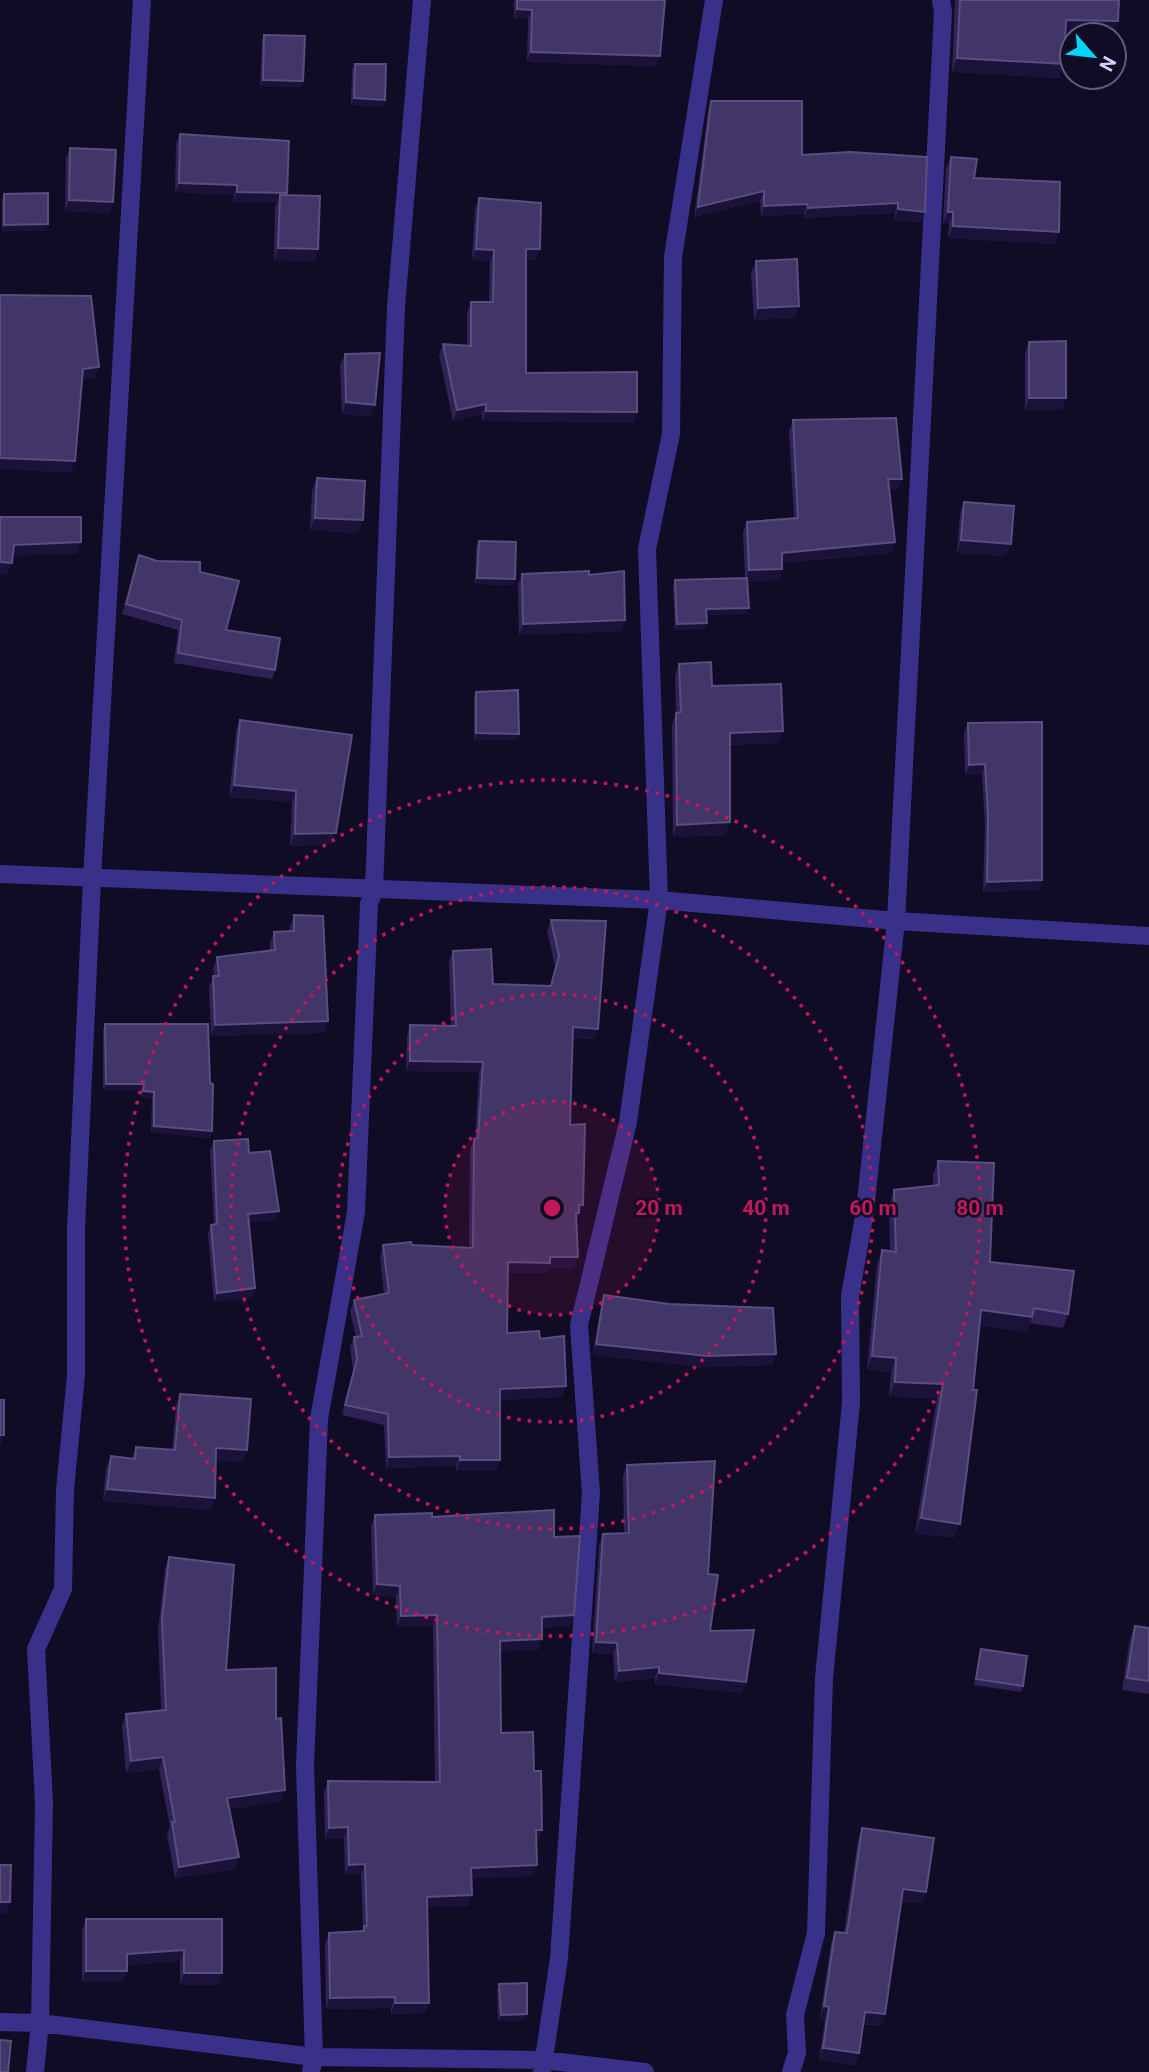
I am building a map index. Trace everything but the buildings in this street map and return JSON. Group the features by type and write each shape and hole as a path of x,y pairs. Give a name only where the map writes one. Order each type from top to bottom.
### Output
{"street":[{"path":"35,2072 40,2023 44,1803 36,1649 63,1589 65,1490 76,1375 76,1229 92,879 142,0"},
{"path":"312,2064 305,1766 319,1419 356,1212 369,904 374,890 396,307 422,0"},
{"path":"543,2066 559,1958 591,1493 579,1325 628,1122 659,900 647,549 671,434 673,257 714,0"},
{"path":"791,2072 797,2053 795,2015 816,1933 824,1678 851,1403 850,1296 865,1212 896,921 943,12 940,0"},
{"path":"0,874 659,900 896,921 1149,936"},
{"path":"0,2022 40,2023 312,2064 543,2066 645,2072"}]}
